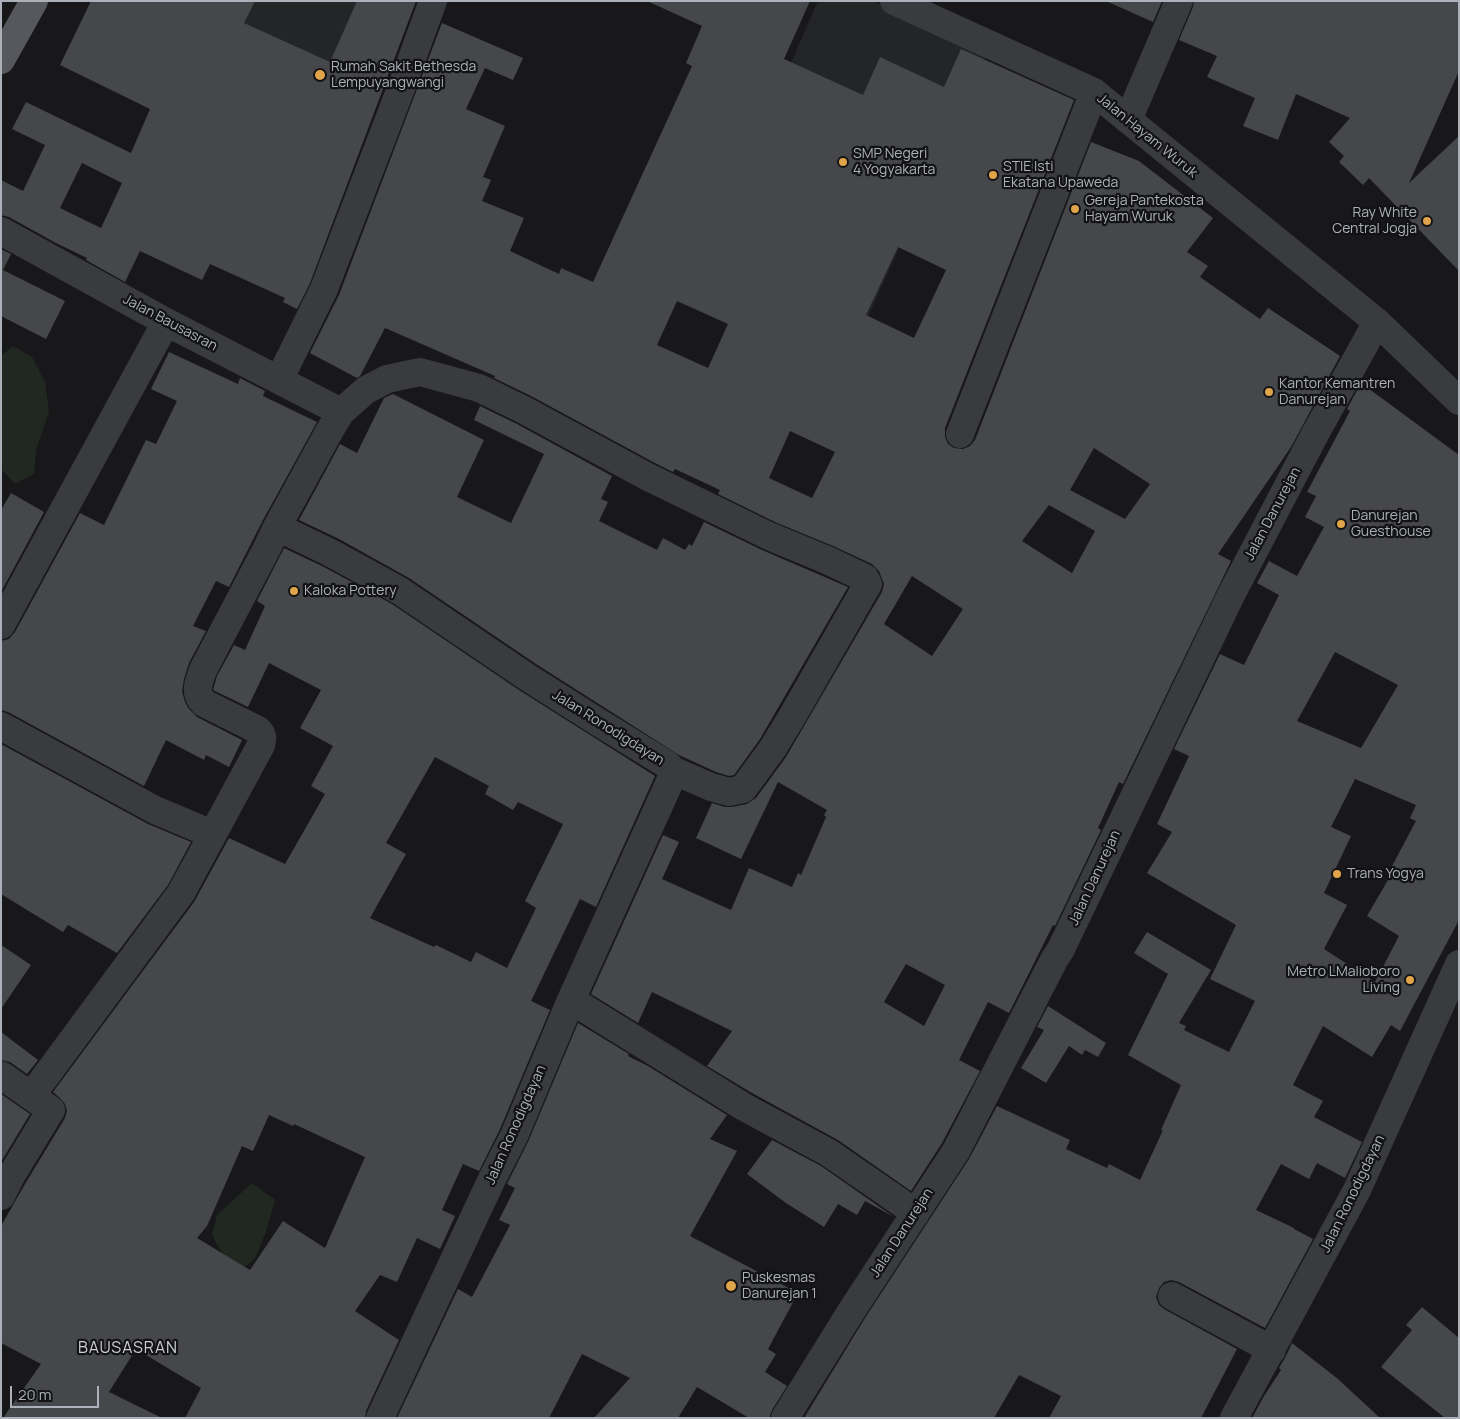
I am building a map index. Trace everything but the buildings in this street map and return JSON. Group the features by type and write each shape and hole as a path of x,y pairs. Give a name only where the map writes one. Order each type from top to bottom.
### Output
{"main road":[{"path":"1,60 34,1"}],"street":[{"path":"279,380 324,289 433,1"},
{"name":"Jalan Hayam Wuruk","path":"894,1 1094,92 1377,322 1459,401"},
{"path":"1128,120 1179,1"},
{"path":"960,434 1094,92"},
{"name":"Jalan Bausasran","path":"1,231 166,322 341,412"},
{"path":"1,625 166,322"},
{"name":"Jalan Danurejan","path":"785,1418 852,1310 956,1151 1061,949 1231,596 1377,322"},
{"path":"31,1096 181,893 261,745 262,734 258,730 204,703 198,697 198,690 204,670 262,559 276,527 341,412 366,390 387,379 420,372 479,388 524,410 648,477 769,536 865,578 868,584 793,715 773,748 744,789 730,792 711,787 672,770"},
{"name":"Jalan Ronodigdayan","path":"276,527 332,553 400,591 527,677 668,765 672,770 672,777 571,1000 514,1136 380,1418"},
{"path":"1,726 156,810 214,832"},
{"name":"Jalan Ronodigdayan","path":"1234,1418 1357,1190 1459,964"},
{"path":"571,1000 744,1107 830,1153 916,1213"},
{"path":"1,1075 52,1110 11,1176 1,1196"},
{"path":"1172,1296 1272,1350"}],"shaded area":[{"name":"Rumah Sakit Bethesda Lempuyangwangi","path":"200,1 404,1 354,113"},
{"name":"SMP Negeri 4 Yogyakarta","path":"818,1 873,1 987,55 859,336 701,268"},
{"path":"13,346 32,357 45,382 49,412 36,450 34,474 15,484 1,469 1,356"},
{"path":"252,1183 275,1200 266,1232 254,1260 242,1269 222,1253 212,1235 217,1215"}],"place":[{"name":"Rumah Sakit Bethesda Lempuyangwangi","path":"320,75"},
{"name":"SMP Negeri 4 Yogyakarta","path":"843,162"},
{"name":"STIE Isti Ekatana Upaweda","path":"993,175"},
{"name":"Gereja Pantekosta Hayam Wuruk","path":"1075,209"},
{"name":"Ray White Central Jogja","path":"1427,221"},
{"name":"Kantor Kemantren Danurejan","path":"1269,392"},
{"name":"Danurejan Guesthouse","path":"1341,524"},
{"name":"Kaloka Pottery","path":"294,591"},
{"name":"Trans Yogya","path":"1337,874"},
{"name":"Metro LMalioboro Living","path":"1410,980"},
{"name":"Puskesmas Danurejan 1","path":"731,1286"}],"district":[{"name":"BAUSASRAN","path":"128,1349"}]}
